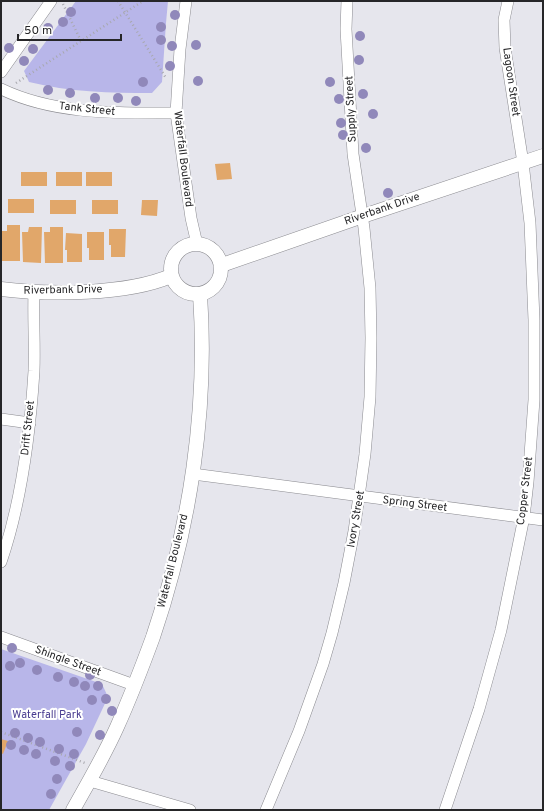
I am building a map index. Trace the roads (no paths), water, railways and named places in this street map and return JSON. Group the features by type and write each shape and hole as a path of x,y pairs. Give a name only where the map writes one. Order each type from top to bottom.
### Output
{"street":[{"path":"1,72 51,1"},
{"name":"Waterfall Boulevard","path":"186,1 180,49 176,113 191,218 197,244"},
{"name":"Supply Street","path":"347,1 346,29 353,154 362,216"},
{"name":"Lagoon Street","path":"508,1 504,20 505,48 523,163"},
{"name":"Tank Street","path":"2,90 17,96 60,108 123,113 176,113"},
{"name":"Riverbank Drive","path":"222,265 362,216 543,156"},
{"name":"Copper Street","path":"445,810 463,759 491,668 501,630 524,517 534,400 534,320 530,223 523,163"},
{"name":"Ivory Street","path":"266,810 299,731 323,664 344,583 360,497 369,404 371,338 369,273 362,216"},
{"path":"197,244 214,250 222,265 218,281 212,288 198,295 188,293 180,289 174,283 171,276 173,262 176,255 182,249 197,244"},
{"name":"Riverbank Drive","path":"1,289 34,292 69,292 118,288 151,283 171,276"},
{"name":"Drift Street","path":"1,562 18,497 30,423 34,369 34,292"},
{"name":"Waterfall Boulevard","path":"73,810 90,781 116,728 153,638 181,538 192,474 201,394 202,352 200,294"},
{"path":"1,419 30,423"},
{"name":"Spring Street","path":"192,474 543,520"},
{"name":"Shingle Street","path":"1,637 134,685"},
{"path":"90,781 190,810"}],"park label":[{"name":"Waterfall Park","path":"47,715"}]}
